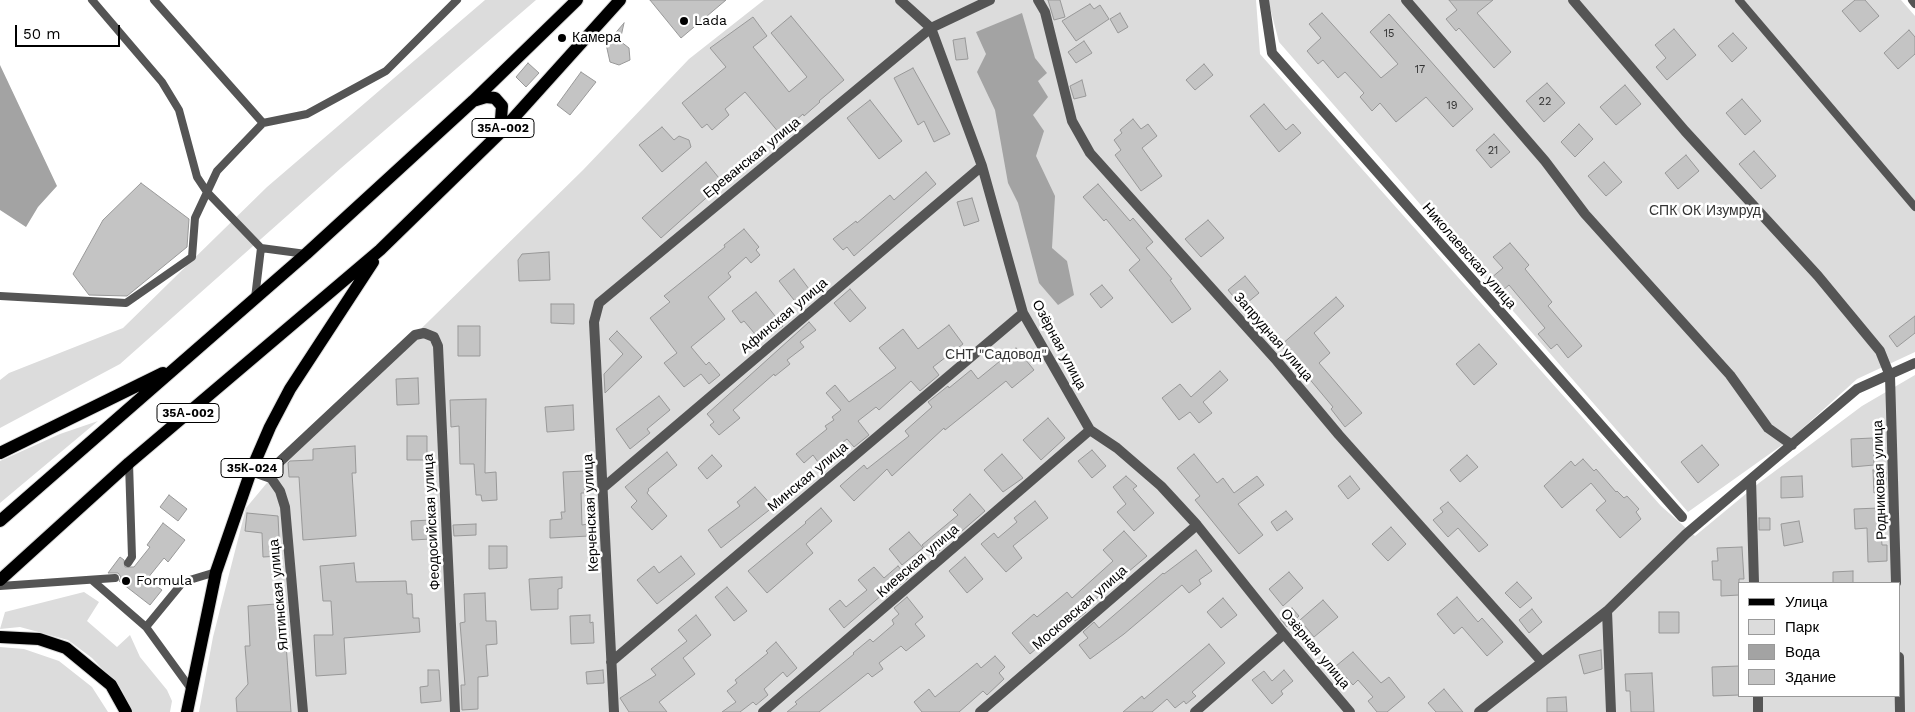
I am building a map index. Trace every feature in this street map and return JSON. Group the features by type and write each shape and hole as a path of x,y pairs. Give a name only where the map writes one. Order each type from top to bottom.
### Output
{"main road":[{"name":"35А-002","path":"0,521 306,254 473,101 578,0"},
{"name":"35А-002","path":"0,580 130,463 380,250 500,132 620,0"},
{"path":"473,101 486,97 495,98 502,106 500,132"},
{"name":"35К-024","path":"187,712 216,572 251,471 270,427 290,389 380,250"},
{"path":"0,453 181,364"},
{"path":"0,636 39,638 66,648 111,686 126,712"}],"street":[{"name":"Озёрная улица","path":"900,0 931,28 982,166 1023,313 1090,430 1117,448 1161,486 1197,525 1284,634 1350,712"},
{"path":"931,28 990,0"},
{"name":"Запрудная улица","path":"1038,0 1044,12 1072,121 1090,153 1271,354 1339,434 1542,662"},
{"name":"Николаевская улица","path":"1264,0 1272,53 1682,517"},
{"path":"1406,0 1545,161 1585,214 1730,375 1768,428 1792,445"},
{"path":"1573,0 1685,131 1818,276 1880,351 1890,376"},
{"name":"Ереванская улица","path":"595,312 605,296 931,28"},
{"name":"Афинская улица","path":"604,487 982,166"},
{"name":"Керченская улица","path":"595,312 614,712"},
{"name":"Минская улица","path":"611,662 1023,313"},
{"name":"Феодосийская улица","path":"272,478 274,467 415,335 429,334 434,337 438,346 455,712"},
{"path":"1479,712 1607,611 1686,534 1857,389 1890,376 1915,363"},
{"name":"Родниковая улица","path":"1890,376 1896,582"},
{"name":"Киевская улица","path":"763,712 1090,430"},
{"path":"251,471 272,478"},
{"name":"Ялтинская улица","path":"272,478 280,491 285,507 303,712"},
{"path":"1751,478 1754,582"},
{"name":"Московская улица","path":"980,712 1197,525"},
{"path":"1607,611 1611,712"},
{"path":"1195,712 1284,634"},
{"path":"1758,697 1758,712"},
{"path":"1900,697 1900,712"}],"lane":[{"path":"92,0 162,82 179,110 197,177 207,192 261,248 306,254"},
{"path":"154,0 263,123"},
{"path":"0,296 126,303 192,257 195,218 217,171 263,123 307,114 386,71 457,0"},
{"path":"1739,0 1915,207"},
{"path":"1912,0 1915,4"},
{"path":"255,299 261,248"},
{"path":"128,563 132,557 130,463"},
{"path":"146,627 183,582 216,572"},
{"path":"0,586 115,578"},
{"path":"93,581 146,627 191,689"}],"green space":[{"path":"485,0 536,0 341,168 120,364 0,428 0,380 9,373 123,328 267,187"},
{"name":"СНТ \"Садовод\"","path":"764,0 1256,0 1260,54 1661,506 1695,536 1759,483 1862,406 1915,375 1915,712 199,712 213,637 246,508 281,466 583,170 689,59"},
{"name":"СПК ОК Изумруд","path":"1268,0 1901,0 1915,16 1915,352 1857,379 1792,438 1688,512 1279,42"},
{"path":"98,421 0,503 0,461 60,434"},
{"path":"84,592 99,602 87,621 117,647 130,635 140,657 167,690 172,701 170,712 132,712 122,690 92,658 68,640 20,627 0,629 5,612"},
{"path":"0,647 24,649 59,661 92,687 108,712 0,712"}],"water":[{"path":"1022,13 1035,58 1047,73 1038,81 1048,97 1033,115 1044,131 1036,156 1055,196 1052,248 1067,261 1074,295 1058,305 1039,283 1018,203 1008,183 995,110 977,72 986,54 976,32"},
{"path":"0,65 57,186 38,207 26,227 0,210"}],"building":[{"name":"Lada","path":"650,0 726,0 681,38"},
{"path":"1048,0 1060,0 1065,17 1054,20"},
{"path":"1449,0 1493,0 1477,13 1511,52 1494,68 1459,28 1456,31 1446,19 1457,10"},
{"path":"1855,0 1865,0 1879,16 1860,32 1842,11"},
{"path":"1090,4 1094,9 1100,5 1109,19 1076,41 1062,21"},
{"path":"1120,13 1128,27 1118,33 1110,19"},
{"path":"1322,13 1381,78 1398,64 1370,32 1389,14 1473,109 1453,127 1426,97 1396,122 1380,103 1372,111 1360,97 1364,93 1345,72 1338,78 1323,60 1318,64 1307,51 1321,38 1309,24"},
{"path":"791,16 844,80 804,116 803,114 780,134 745,92 725,109 729,115 712,130 707,124 702,128 682,103 726,67 710,48 753,17 767,36 753,47 789,92 807,77 771,33"},
{"path":"624,23 620,41 629,48 630,60 619,65 610,62 606,44"},
{"path":"1674,29 1696,55 1667,80 1656,67 1666,58 1655,45"},
{"path":"1909,30 1915,37 1915,54 1898,69 1884,53"},
{"path":"1733,33 1747,48 1732,62 1718,46"},
{"path":"965,38 968,59 956,60 953,40"},
{"path":"1084,41 1092,53 1076,63 1068,52"},
{"path":"528,63 539,73 526,87 516,77"},
{"path":"1204,64 1213,75 1195,90 1186,80"},
{"path":"913,68 950,134 934,142 924,121 918,125 894,78"},
{"path":"581,72 596,82 570,115 557,105"},
{"path":"1082,80 1086,96 1074,99 1070,86"},
{"path":"1547,83 1565,103 1544,122 1526,101"},
{"path":"1625,85 1641,104 1616,125 1600,107"},
{"path":"1742,99 1761,121 1745,135 1726,113"},
{"path":"870,100 902,141 879,159 847,118"},
{"path":"1264,104 1286,130 1293,124 1301,133 1279,152 1250,116"},
{"path":"1133,119 1141,129 1148,124 1157,136 1142,148 1162,176 1141,191 1115,155 1121,150 1114,140 1122,133 1120,130"},
{"path":"1579,124 1593,139 1575,157 1561,142"},
{"path":"662,127 674,140 679,136 689,140 691,147 662,172 639,145"},
{"path":"1494,134 1510,152 1491,168 1476,150"},
{"path":"1754,151 1776,176 1761,189 1739,164"},
{"path":"1686,155 1699,171 1678,189 1665,173"},
{"path":"706,162 723,183 661,238 642,218"},
{"path":"1604,162 1622,182 1606,196 1588,176"},
{"path":"926,172 936,184 854,256 847,247 843,250 833,239 856,221 857,223 890,195 894,200"},
{"path":"141,183 189,219 187,247 127,296 89,295 73,274 103,220"},
{"path":"1098,184 1130,221 1133,218 1153,242 1146,248 1172,279 1170,280 1191,309 1172,323 1129,270 1140,260 1106,219 1104,221 1083,197"},
{"path":"972,198 979,221 964,226 957,202"},
{"path":"1208,220 1224,238 1201,257 1185,239"},
{"path":"744,229 759,247 756,250 760,255 751,263 746,257 728,273 731,277 708,297 725,319 691,347 706,365 709,362 720,375 709,384 701,374 684,387 664,363 677,353 650,318 670,302 664,296 725,247 724,245"},
{"path":"1510,243 1529,265 1525,269 1552,302 1548,306 1582,346 1568,358 1557,344 1551,349 1538,334 1545,328 1509,285 1496,296 1485,283 1503,268 1493,257"},
{"path":"549,252 550,280 519,281 518,260 522,254"},
{"path":"794,269 809,289 807,290 810,295 798,305 779,281"},
{"path":"1245,276 1259,293 1242,307 1228,290"},
{"path":"1102,285 1113,298 1101,308 1090,294"},
{"path":"850,289 866,308 850,322 834,303"},
{"path":"756,292 783,326 767,336 761,329 755,334 744,321 741,323 732,311"},
{"path":"1336,297 1344,306 1314,333 1330,353 1319,363 1362,413 1345,427 1331,409 1333,407 1281,345"},
{"path":"551,304 574,304 574,324 551,323"},
{"path":"1915,316 1915,333 1897,347 1889,336"},
{"path":"809,322 816,330 800,342 804,347 787,360 790,364 775,376 774,374 733,410 740,418 719,435 710,425 714,422 707,414"},
{"path":"949,325 963,344 933,367 939,375 920,391 911,381 879,410 876,407 858,421 869,435 854,447 847,439 818,462 813,455 804,463 796,454 827,429 825,426 834,420 832,417 841,410 826,393 835,385 849,402 896,368 879,348 903,329 918,349"},
{"path":"458,326 480,326 480,356 458,356"},
{"path":"617,331 642,357 605,393 604,374 623,354 609,339"},
{"path":"1479,344 1497,364 1474,385 1456,364"},
{"path":"1016,348 1034,370 1012,388 1006,381 945,430 944,428 892,476 887,469 854,501 840,486 864,465 867,469 909,436 905,431 932,407 928,402 948,386 949,388 971,370 978,379"},
{"path":"1220,371 1228,380 1203,402 1212,413 1199,423 1190,412 1179,420 1162,398 1180,384 1191,397"},
{"path":"418,378 419,404 397,405 396,379"},
{"path":"659,396 670,410 647,429 650,433 630,449 616,429"},
{"path":"486,399 485,473 496,472 497,500 482,501 481,495 476,495 474,464 460,464 459,426 451,427 450,400"},
{"path":"573,405 574,430 547,432 545,407"},
{"path":"1048,418 1065,438 1041,460 1023,440"},
{"path":"407,436 427,436 427,460 407,460"},
{"path":"1873,438 1874,465 1852,467 1851,439"},
{"path":"1702,445 1719,465 1698,483 1681,462"},
{"path":"355,446 356,473 352,473 356,536 303,540 299,477 289,477 288,463 290,461 313,460 313,449"},
{"path":"1092,450 1106,466 1092,478 1078,461"},
{"path":"667,452 677,465 648,489 647,493 667,516 652,530 631,507 637,501 625,487"},
{"path":"1002,454 1023,478 1003,492 984,470"},
{"path":"1194,454 1217,483 1223,478 1234,493 1257,476 1264,485 1238,504 1263,535 1239,554 1195,500 1200,496 1177,468"},
{"path":"712,455 722,466 707,479 698,468"},
{"path":"1467,455 1478,467 1460,482 1450,470"},
{"path":"1583,459 1594,471 1596,469 1616,492 1624,498 1627,496 1639,509 1636,512 1641,519 1620,538 1596,510 1606,501 1591,483 1562,508 1544,486 1571,461 1575,466"},
{"path":"1873,470 1886,470 1886,493 1874,493"},
{"path":"584,471 585,493 581,493 582,525 588,524 589,536 550,538 550,520 562,519 561,512 565,512 563,472"},
{"path":"1126,476 1137,486 1133,489 1154,513 1134,531 1117,512 1126,504 1113,487"},
{"path":"1350,476 1360,489 1348,499 1338,486"},
{"path":"1802,476 1803,497 1781,498 1781,477"},
{"path":"755,487 773,507 721,548 708,530 740,506 737,502"},
{"path":"970,494 985,511 932,557 922,545 958,515 953,510"},
{"path":"169,495 187,509 178,521 160,507"},
{"path":"1035,501 1048,518 1013,546 1022,558 1006,572 981,544 994,533 998,538 1017,522 1014,518"},
{"path":"1448,502 1488,545 1479,552 1458,528 1448,537 1433,520 1443,512 1440,508"},
{"path":"821,508 832,521 806,544 813,553 767,593 748,571 806,523"},
{"path":"1879,508 1882,545 1887,545 1887,561 1868,562 1867,528 1855,529 1854,509"},
{"path":"1286,511 1293,519 1277,531 1271,522"},
{"path":"247,513 278,516 280,556 263,557 262,533 245,531"},
{"path":"1759,518 1770,518 1770,530 1759,530"},
{"path":"431,520 431,539 412,540 411,521"},
{"path":"1799,521 1803,542 1784,546 1781,524"},
{"path":"163,523 185,540 168,562 164,558 147,579 162,590 150,605 119,581 121,577 118,573 108,573 120,557 124,560 125,567 134,567 150,547 147,545"},
{"path":"476,524 476,535 454,536 453,525"},
{"path":"1391,527 1406,544 1388,561 1372,544"},
{"path":"1124,531 1147,556 1084,609 1086,612 1075,621 1072,618 1030,654 1012,633 1034,614 1037,617 1067,592 1072,598 1113,561 1103,550"},
{"path":"909,532 923,548 902,565 889,549"},
{"path":"489,546 507,546 507,568 489,569"},
{"path":"1742,547 1744,579 1739,579 1738,595 1721,596 1721,580 1713,580 1712,561 1718,561 1717,548"},
{"path":"1196,550 1212,571 1199,580 1201,584 1189,593 1182,585 1124,634 1090,659 1079,645 1088,638 1083,632 1094,622 1099,628 1163,573"},
{"path":"681,556 695,574 657,604 637,580 654,566 659,573"},
{"path":"965,557 983,579 967,593 949,571"},
{"path":"354,563 356,582 406,581 407,594 412,594 413,618 419,618 420,632 344,638 346,674 316,676 314,635 333,635 331,601 323,601 320,566"},
{"path":"898,566 908,578 886,597 883,594 844,628 829,609 840,600 846,607 867,590 858,580 874,567 884,578"},
{"path":"1853,571 1853,582 1833,582 1833,572"},
{"path":"1289,572 1303,588 1283,606 1269,589"},
{"path":"562,577 562,588 558,589 558,609 531,610 529,579"},
{"path":"1517,582 1532,598 1520,608 1505,593"},
{"path":"727,587 747,611 734,621 715,597"},
{"path":"485,593 486,621 496,621 497,644 486,645 488,676 478,677 478,709 462,710 461,685 465,685 460,623 465,622 464,594"},
{"path":"907,597 923,617 915,624 925,636 906,651 901,646 879,663 883,669 872,677 868,673 819,712 787,712 797,704 795,702 870,639 873,642 894,624 892,620 899,614 894,608"},
{"path":"1457,597 1478,622 1482,618 1503,642 1487,656 1462,627 1454,634 1437,614"},
{"path":"1223,598 1237,615 1221,628 1207,612"},
{"path":"1323,600 1338,617 1314,637 1300,620"},
{"path":"276,604 278,644 286,644 291,712 237,712 236,698 248,684 245,646 250,646 248,606"},
{"path":"1292,608 1299,616 1287,627 1280,618"},
{"path":"1532,609 1542,622 1529,633 1519,620"},
{"path":"1659,612 1679,612 1679,633 1659,633"},
{"path":"590,615 590,623 593,622 594,643 571,644 570,616"},
{"path":"696,615 711,635 683,658 695,674 659,702 667,712 629,712 620,698 656,675 651,669 687,641 678,630"},
{"path":"776,642 797,668 787,677 783,672 764,689 768,695 756,705 753,702 740,712 722,712 736,702 727,691 737,683 735,680 768,653 766,651"},
{"path":"1209,644 1225,663 1192,692 1196,696 1186,704 1184,701 1175,708 1167,699 1152,712 1123,712 1142,696 1144,699"},
{"path":"1601,650 1602,669 1584,674 1579,655"},
{"path":"1353,652 1381,683 1389,677 1405,697 1387,712 1377,712 1368,701 1373,697 1358,680 1353,685 1336,666"},
{"path":"995,656 1005,667 999,673 1004,679 987,695 983,691 959,712 922,712 914,702 929,689 935,697 977,663 981,668"},
{"path":"1738,666 1738,695 1713,696 1712,667"},
{"path":"428,670 439,670 441,701 421,703 420,687 428,686"},
{"path":"603,670 604,683 587,684 586,672"},
{"path":"1284,670 1293,681 1281,691 1283,694 1272,704 1252,680 1264,671 1272,681"},
{"path":"1652,673 1654,712 1631,712 1630,691 1626,691 1625,674"},
{"path":"1444,689 1463,712 1436,712 1428,703"},
{"path":"1566,697 1567,712 1547,712 1547,698"}],"place":[{"name":"Lada","path":"684,21"},
{"name":"Камера","path":"562,38"},
{"name":"Formula","path":"126,581"}]}
